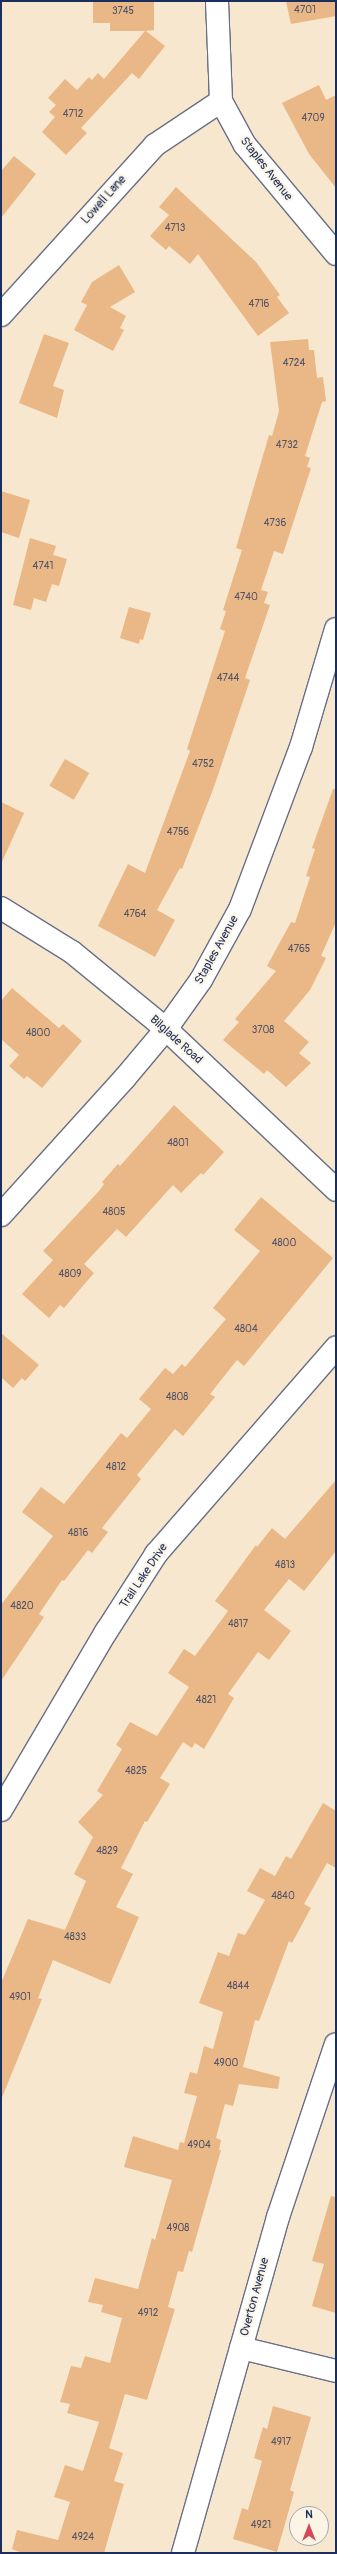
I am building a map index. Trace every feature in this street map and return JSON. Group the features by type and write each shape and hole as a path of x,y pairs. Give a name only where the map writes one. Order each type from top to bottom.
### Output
{"street":[{"name":"Staples Avenue","path":"217,1 221,101 245,145 336,254"},
{"name":"Lowell Lane","path":"1,315 155,145 221,101"},
{"name":"Staples Avenue","path":"1,1215 166,1029 201,980 240,909 300,747 336,629"},
{"name":"Bilglade Road","path":"1,908 72,952 166,1029 336,1190"},
{"name":"Trail Lake Drive","path":"1,1810 156,1554 336,1348"},
{"name":"Overton Avenue","path":"183,2553 278,2216 336,2044"},
{"path":"241,2348 336,2371"}],"building":[{"path":"93,1 154,1 154,30 146,31 165,46 139,79 132,73 81,128 87,133 66,155 42,132 55,117 49,112 56,105 48,98 65,79 77,90 89,77 92,80 98,73 104,79 145,31 110,31 110,23 93,23"},
{"path":"286,1 336,1 336,16 291,24"},
{"path":"319,85 326,100 336,95 336,188 309,154 282,103"},
{"path":"14,156 36,174 1,218 1,171"},
{"path":"176,187 256,262 280,295 277,297 289,313 258,336 198,254 190,264 169,246 166,250 150,236 169,215 159,207"},
{"path":"119,265 135,292 110,307 126,316 120,328 124,330 113,351 74,330 87,305 81,302 92,282"},
{"path":"44,334 69,343 53,386 64,390 57,418 19,403"},
{"path":"308,339 309,350 314,350 317,378 323,377 326,401 322,402 305,456 310,458 307,467 311,468 283,554 274,551 261,590 268,592 264,603 270,605 245,678 250,680 214,787 182,869 180,868 157,910 175,920 155,957 98,926 128,864 145,873 190,751 187,749 225,631 220,629 226,611 223,610 242,550 236,548 269,435 272,436 279,411 270,342"},
{"path":"1,491 30,500 19,538 1,532"},
{"path":"30,538 56,546 53,555 67,559 59,586 52,584 46,602 34,598 31,610 13,605"},
{"path":"129,607 151,613 143,640 140,639 139,644 120,638"},
{"path":"65,759 89,773 74,800 50,786"},
{"path":"333,789 336,789 336,922 321,956 326,958 310,990 284,1021 309,1042 299,1053 311,1063 286,1087 267,1070 264,1074 223,1040 239,1022 235,1019 276,971 267,966 291,922 295,923 310,877 306,876 315,849 312,848"},
{"path":"1,802 24,813 1,864"},
{"path":"12,988 59,1028 63,1024 82,1041 42,1088 27,1076 24,1079 9,1066 19,1055 1,1039 1,1001"},
{"path":"174,1105 224,1152 203,1175 201,1173 181,1193 173,1185 126,1237 117,1229 84,1264 94,1273 64,1308 60,1305 49,1318 22,1294 53,1260 43,1251 99,1191 104,1184 102,1182 118,1164 120,1166"},
{"path":"261,1197 333,1258 244,1366 237,1360 210,1394 215,1397 183,1436 175,1429 137,1475 141,1479 102,1528 108,1532 92,1553 88,1550 64,1581 62,1580 39,1614 44,1617 1,1681 1,1605 53,1536 22,1512 41,1487 64,1504 121,1433 127,1438 151,1409 139,1399 165,1368 173,1374 182,1364 185,1367 226,1319 213,1308 260,1251 234,1230"},
{"path":"1,1333 39,1365 25,1381 22,1378 13,1388 1,1377"},
{"path":"336,1480 336,1551 304,1591 289,1579 264,1610 291,1631 269,1660 258,1652 228,1694 234,1698 204,1749 195,1743 192,1748 183,1742 160,1778 170,1784 147,1822 145,1821 121,1868 133,1874 116,1907 139,1917 110,1984 53,1960 38,1998 42,1999 1,2100 1,1983 28,1919 65,1930 86,1881 74,1874 93,1837 78,1822 103,1795 97,1791 122,1749 116,1745 130,1722 157,1736 189,1687 168,1673 184,1649 195,1656 228,1611 215,1601 256,1545 257,1547 272,1528 285,1539"},
{"path":"323,1803 336,1811 336,1868 327,1863 304,1904 311,1908 292,1943 289,1941 259,2021 255,2020 243,2067 280,2077 278,2089 239,2084 233,2106 225,2104 216,2138 221,2140 219,2150 221,2150 192,2252 189,2251 183,2272 178,2271 168,2307 175,2309 147,2400 125,2394 109,2448 123,2453 114,2481 124,2484 104,2553 22,2553 12,2549 17,2530 58,2540 70,2502 54,2497 65,2465 83,2471 99,2422 67,2413 70,2404 60,2402 71,2366 81,2368 85,2356 110,2363 122,2318 101,2312 103,2305 88,2302 95,2278 138,2289 152,2238 155,2240 172,2180 124,2167 133,2136 178,2150 180,2142 184,2143 197,2096 184,2093 190,2072 197,2074 204,2046 213,2049 223,2012 199,2003 218,1952 229,1956 238,1933 245,1935 265,1900 247,1891 260,1868 275,1876 286,1856 291,1859"},
{"path":"331,2196 336,2197 336,2313 312,2306 324,2264 312,2261"},
{"path":"273,2406 311,2417 290,2490 294,2492 277,2552 233,2539 242,2508 248,2510 262,2461 254,2458 263,2427 267,2429"}]}
